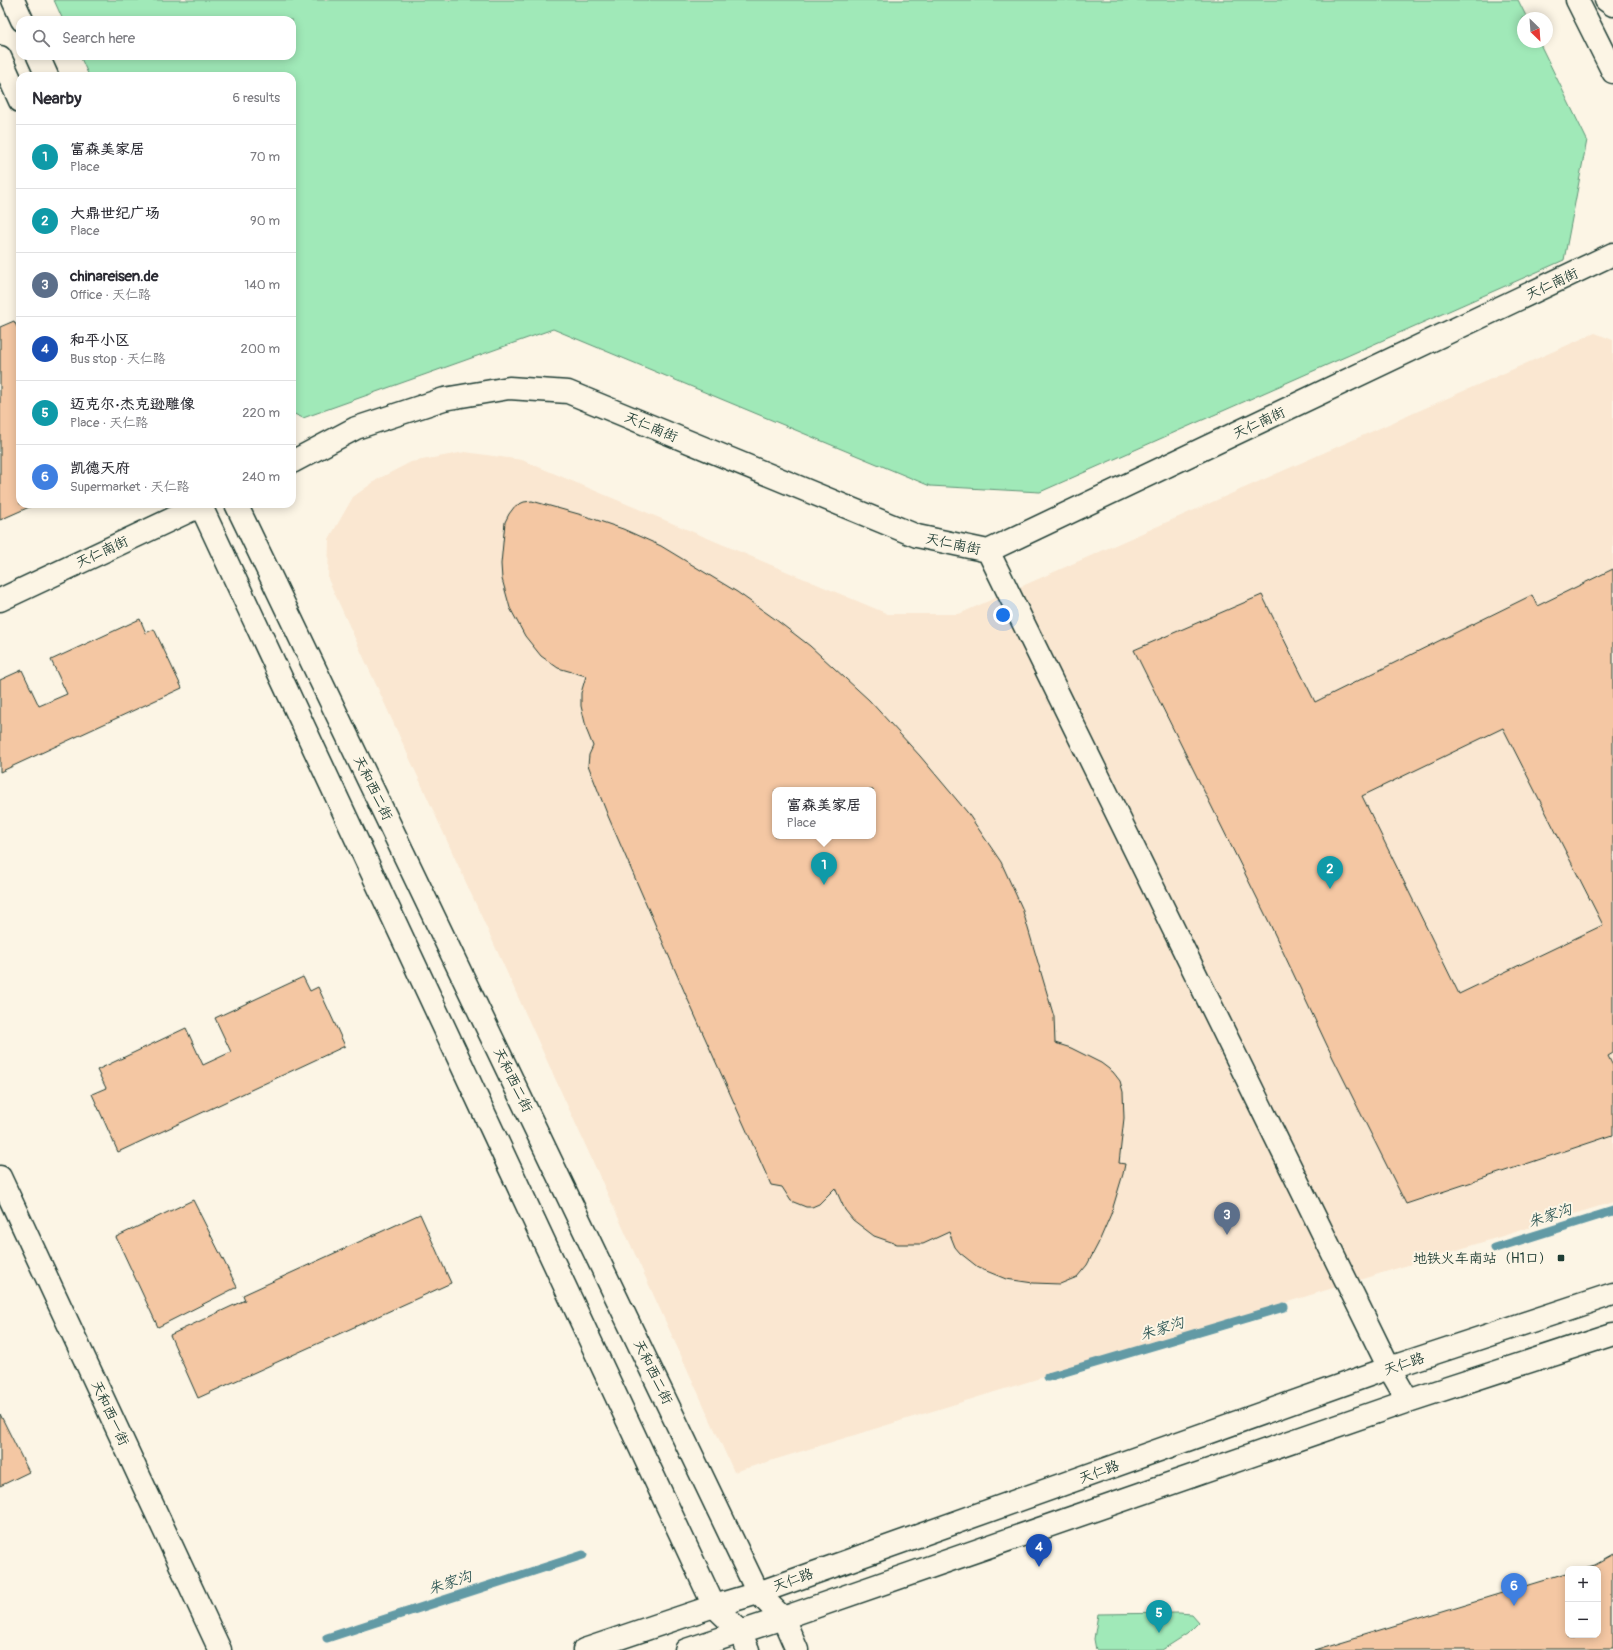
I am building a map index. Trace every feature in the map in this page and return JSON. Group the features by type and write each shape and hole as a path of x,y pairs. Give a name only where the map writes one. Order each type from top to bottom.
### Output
{"main road":[{"path":"13,0 20,16"},
{"path":"1576,0 1613,72"},
{"path":"1606,0 1613,6"},
{"path":"0,57 16,92"},
{"path":"40,60 45,72"},
{"name":"天仁南街","path":"296,460 356,428 444,399 509,388 568,392 917,536 988,551 1613,254"},
{"name":"天仁南街","path":"0,600 194,508"},
{"path":"204,508 714,1606 744,1641"},
{"name":"天和西二街","path":"238,508 758,1593 783,1618 797,1650"},
{"path":"988,551 1389,1368 1408,1401"},
{"name":"天和西一街","path":"0,1177 220,1650"},
{"name":"天仁路","path":"584,1650 714,1606 758,1593 1389,1368 1613,1294"},
{"path":"686,1650 744,1641 783,1618 1408,1401 1613,1334"}],"shaded area":[{"path":"1595,333 1613,340 1613,1202 734,1472 328,579 329,539 353,497 378,479 411,462 465,452 522,460 888,614 959,614"}],"green space":[{"path":"54,0 1518,0 1524,12 1517,12 1517,48 1542,48 1587,140 1564,260 1040,492 930,486 553,329 303,418 296,415 296,72 87,72 82,60 296,60 296,16 61,16"},
{"path":"1098,1614 1192,1614 1199,1622 1187,1634 1162,1650 1096,1650 1094,1639"}],"building":[{"path":"14,321 16,325 16,508 27,508 0,520 0,327"},
{"path":"532,501 582,515 623,529 661,546 737,592 810,646 869,700 920,756 967,812 1001,862 1022,908 1054,1017 1055,1043 1071,1048 1101,1063 1113,1072 1120,1081 1123,1092 1124,1118 1119,1163 1125,1164 1123,1174 1111,1214 1098,1244 1087,1265 1077,1277 1060,1284 1033,1283 1006,1279 979,1268 960,1253 955,1247 949,1232 923,1244 897,1244 874,1236 853,1220 845,1210 835,1188 819,1204 812,1207 806,1207 791,1201 782,1187 771,1185 688,1000 608,816 588,765 589,755 593,746 587,731 581,706 581,693 586,676 558,668 541,656 525,636 510,608 502,579 501,564 505,522 515,506 524,502"},
{"path":"1613,569 1613,1053 1608,1056 1613,1066 1613,1135 1406,1204 1333,1058 1268,920 1134,650 1262,595 1315,702 1532,595 1537,606","holes":["1503,728 1603,925 1459,994 1362,796"]},
{"path":"140,619 146,633 154,629 182,688 0,772 0,680 22,670 39,706 67,694 51,660"},
{"path":"303,977 310,991 318,987 345,1046 118,1152 92,1094 106,1088 97,1070 186,1028 203,1065 231,1052 215,1018"},
{"path":"193,1200 237,1287 158,1327 116,1237"},
{"path":"420,1214 451,1283 198,1398 170,1335 245,1300 243,1295"},
{"path":"0,1414 29,1472 0,1486"},
{"path":"1613,1555 1613,1650 1314,1650 1565,1574 1565,1638 1601,1638 1601,1566 1592,1566"}],"waterway":[{"name":"朱家沟","path":"1495,1248 1613,1211"},
{"name":"朱家沟","path":"1048,1377 1284,1307"},
{"name":"朱家沟","path":"327,1638 583,1555"}],"place":[{"name":"富森美家居","path":"824,885"},
{"name":"大鼎世纪广场","path":"1330,889"},
{"name":"chinareisen.de","path":"1227,1235"},
{"name":"地铁火车南站（H1口）","path":"1561,1258"},
{"name":"和平小区","path":"1039,1567"},
{"name":"凯德天府","path":"1514,1606"},
{"name":"迈克尔·杰克逊雕像","path":"1159,1633"}]}
